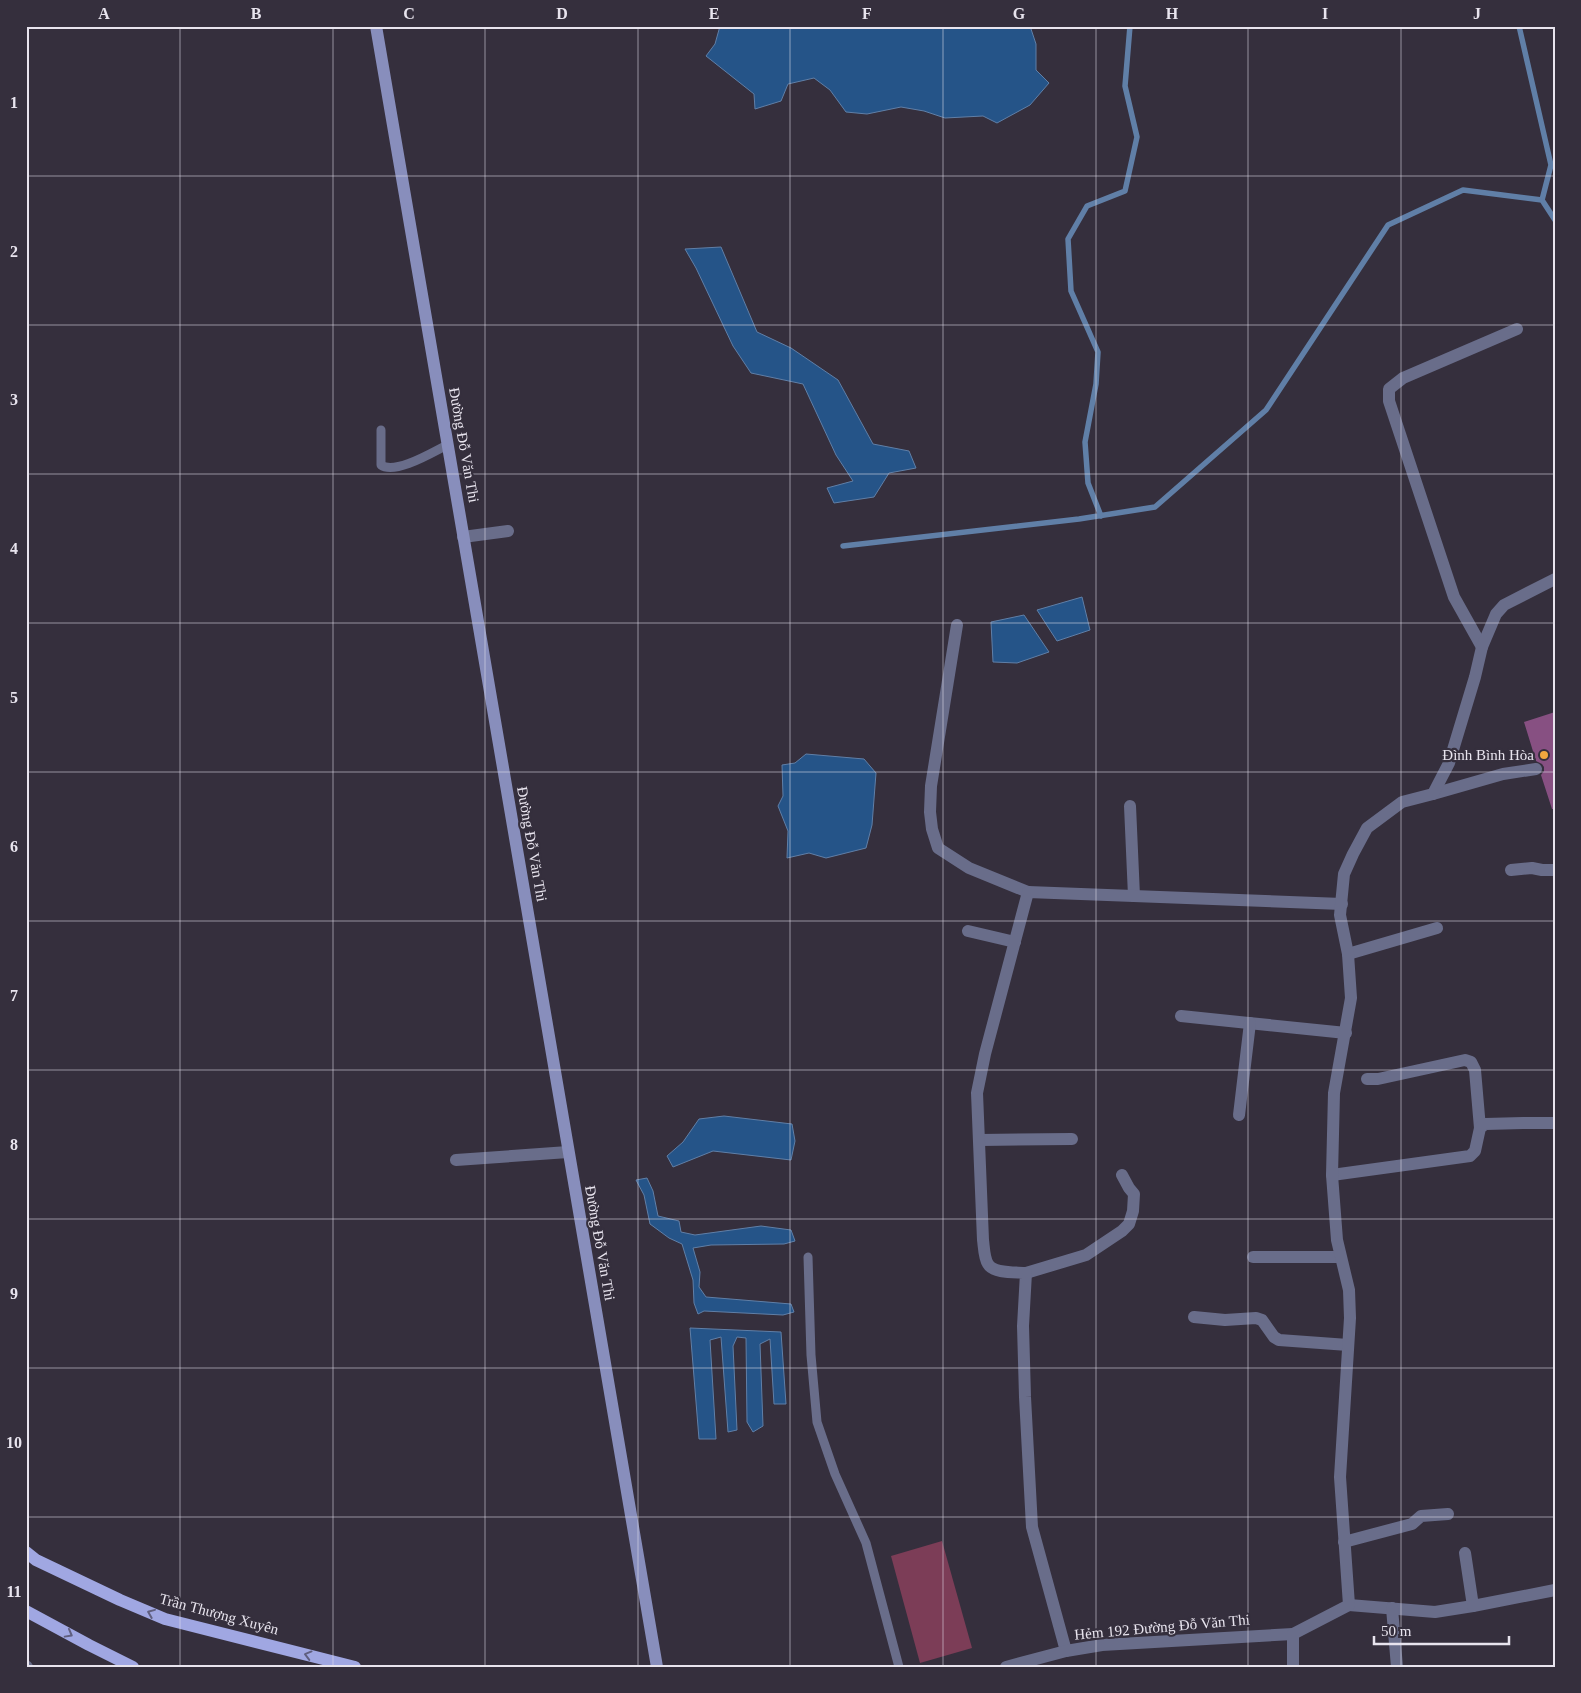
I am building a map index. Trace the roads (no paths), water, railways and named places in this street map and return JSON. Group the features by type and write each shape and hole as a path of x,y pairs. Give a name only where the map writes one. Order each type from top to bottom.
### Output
{"main road":[{"name":"Trần Thượng Xuyên","path":"26,1552 36,1560 165,1619 356,1667"},
{"path":"26,1611 133,1667"}],"street":[{"name":"Đường Đỗ Văn Thi","path":"376,26 656,1667"},
{"path":"1482,647 1454,598 1389,401 1389,389 1403,378 1517,329"},
{"path":"463,537 508,531"},
{"path":"1433,794 1448,763 1475,677 1482,647 1496,614 1504,606 1555,579"},
{"path":"957,625 931,786 930,812 932,829 938,848 969,868 1028,892 1342,904"},
{"path":"1349,1605 1340,1477 1350,1318 1349,1290 1337,1240 1332,1175 1334,1092 1351,998 1348,954 1340,915 1344,874 1367,828 1402,802 1503,774 1536,769"},
{"path":"1130,806 1134,896"},
{"path":"1511,870 1532,868 1555,870"},
{"path":"1028,892 985,1054 977,1093 983,1240 988,1264 1001,1271 1026,1273 1086,1255 1122,1232 1129,1224 1133,1211 1134,1194 1122,1175"},
{"path":"1348,954 1437,928"},
{"path":"968,931 1015,942"},
{"path":"1181,1016 1346,1034"},
{"path":"1239,1115 1250,1023"},
{"path":"1332,1175 1470,1156 1475,1151 1480,1128 1475,1070 1471,1062 1466,1060 1378,1079 1367,1079"},
{"path":"1480,1128 1485,1124 1555,1123"},
{"path":"980,1140 1072,1139"},
{"path":"456,1160 568,1152"},
{"path":"1253,1257 1340,1257"},
{"path":"1026,1273 1023,1326 1032,1527 1066,1651"},
{"path":"1194,1316 1225,1320 1256,1318 1262,1320 1274,1337 1279,1340 1348,1345"},
{"path":"1344,1542 1412,1524 1421,1516 1448,1514"},
{"path":"1465,1553 1473,1606"},
{"path":"1293,1667 1293,1634 1349,1605 1435,1612 1555,1590"},
{"path":"1392,1608 1397,1667"},
{"name":"Hẻm 192 Đường Đỗ Văn Thi","path":"1006,1667 1066,1651 1102,1645 1293,1634"}],"lane":[{"path":"381,430 380,465 387,468 411,463 447,444"},
{"path":"808,1258 811,1355 817,1422 835,1474 866,1543 898,1667"}],"water":[{"path":"720,26 1030,26 1036,44 1036,70 1049,83 1030,105 997,123 983,116 945,118 924,111 901,107 867,114 846,112 830,90 814,78 788,84 781,101 755,109 754,94 706,56 715,44"},
{"path":"721,247 757,332 791,348 838,380 873,444 909,451 916,468 889,473 874,497 834,503 827,488 853,481 836,455 803,384 751,373 733,346 685,249"},
{"path":"1082,597 1090,630 1057,641 1037,610"},
{"path":"1024,615 1049,652 1017,663 993,662 991,622"},
{"path":"806,754 864,759 876,773 872,825 866,848 826,858 809,853 787,858 788,831 778,806 783,796 782,765 795,763"},
{"path":"724,1116 792,1124 795,1141 791,1160 713,1151 673,1167 667,1156 683,1142 699,1119"},
{"path":"647,1178 653,1191 658,1216 679,1221 681,1232 695,1235 761,1226 791,1230 795,1241 784,1244 711,1245 693,1248 700,1272 699,1287 706,1297 791,1304 794,1312 783,1315 704,1311 698,1314 694,1303 693,1280 682,1244 669,1238 650,1224 644,1195 636,1180"},
{"path":"690,1328 781,1332 786,1404 774,1404 770,1339 760,1344 763,1426 753,1432 747,1422 746,1338 737,1337 733,1346 737,1430 728,1432 721,1337 710,1340 716,1439 699,1439"}],"waterway":[{"path":"1101,516 1088,483 1085,442 1096,384 1098,352 1071,291 1068,239 1087,206 1125,191 1137,137 1125,86 1130,26"},
{"path":"1519,26 1551,165 1542,200"},
{"path":"843,546 1079,519 1155,507 1266,410 1388,225 1463,190 1542,200 1555,220"}],"place":[{"name":"Đình Bình Hòa","path":"1544,755"}]}
